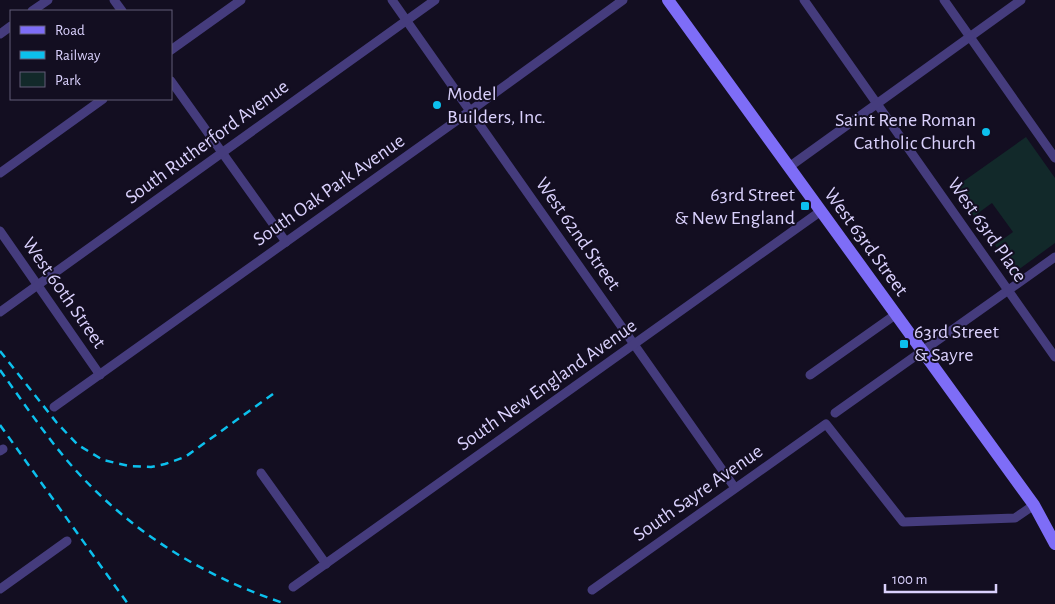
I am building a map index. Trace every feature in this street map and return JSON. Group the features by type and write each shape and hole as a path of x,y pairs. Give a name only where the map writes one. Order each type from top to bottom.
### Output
{"main road":[{"name":"West 63rd Street","path":"668,0 1034,505 1054,541"},
{"name":"West 63rd Street","path":"1034,505 1055,526"}],"street":[{"path":"33,10 48,0"},
{"path":"172,49 241,0"},
{"name":"West 62nd Street","path":"392,0 735,488"},
{"name":"South Rutherford Avenue","path":"0,312 435,0"},
{"name":"South Oak Park Avenue","path":"54,407 623,0"},
{"name":"West 63rd Place","path":"804,0 1055,357"},
{"path":"944,0 1055,158"},
{"path":"789,167 1021,0"},
{"path":"172,82 286,242"},
{"path":"0,173 102,100"},
{"name":"South New England Avenue","path":"293,587 821,211"},
{"name":"West 60th Street","path":"0,231 100,375"},
{"path":"835,413 1055,257"},
{"path":"810,375 895,315"},
{"name":"South Sayre Avenue","path":"592,590 826,424 903,522 1014,518 1034,505"},
{"path":"261,472 326,564"},
{"path":"0,589 67,540"}],"green space":[{"path":"1026,137 1055,178 1055,243 1014,273 995,245 1013,232 992,203 974,216 954,188"}],"railway":[{"path":"0,351 57,423 78,445 103,460 129,466 151,467 185,457 273,394"},
{"path":"0,370 61,454 93,489 117,511 142,531 196,565 225,580 286,604"},
{"path":"0,425 128,604"}],"place":[{"name":"Model Builders, Inc.","path":"437,105"},
{"name":"Saint Rene Roman Catholic Church","path":"986,132"},
{"name":"63rd Street & New England","path":"805,206"},
{"name":"63rd Street & Sayre","path":"904,344"}]}
